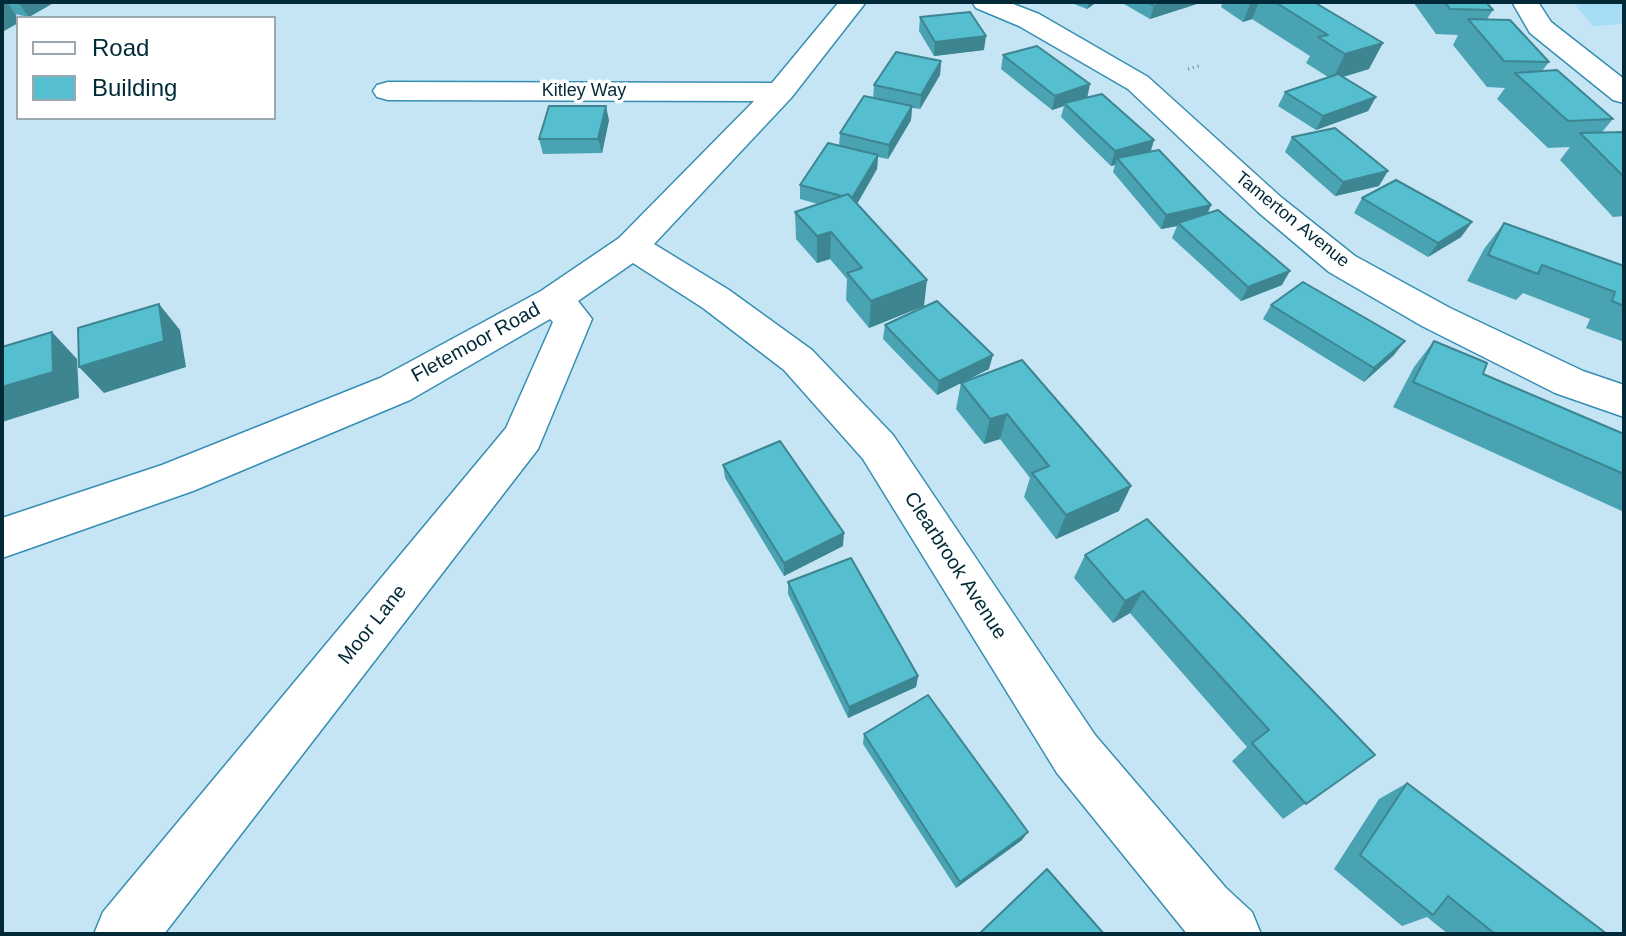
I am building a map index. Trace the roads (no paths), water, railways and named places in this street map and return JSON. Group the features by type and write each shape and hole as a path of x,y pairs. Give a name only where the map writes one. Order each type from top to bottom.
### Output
{"street":[{"name":"Fletemoor Road","path":"2,538 177,478 395,389 554,300 632,246 780,92 853,2"},
{"name":"Tamerton Avenue","path":"985,2 1029,20 1138,83 1270,205 1342,264 1436,317 1569,382 1624,401"},
{"path":"1525,2 1540,27 1624,94"},
{"name":"Kitley Way","path":"388,91 780,92"},
{"name":"Clearbrook Avenue","path":"632,246 716,299 798,360 878,447 1076,754 1205,909 1230,934"},
{"name":"Moor Lane","path":"125,934 523,437 573,319 554,300"}]}
